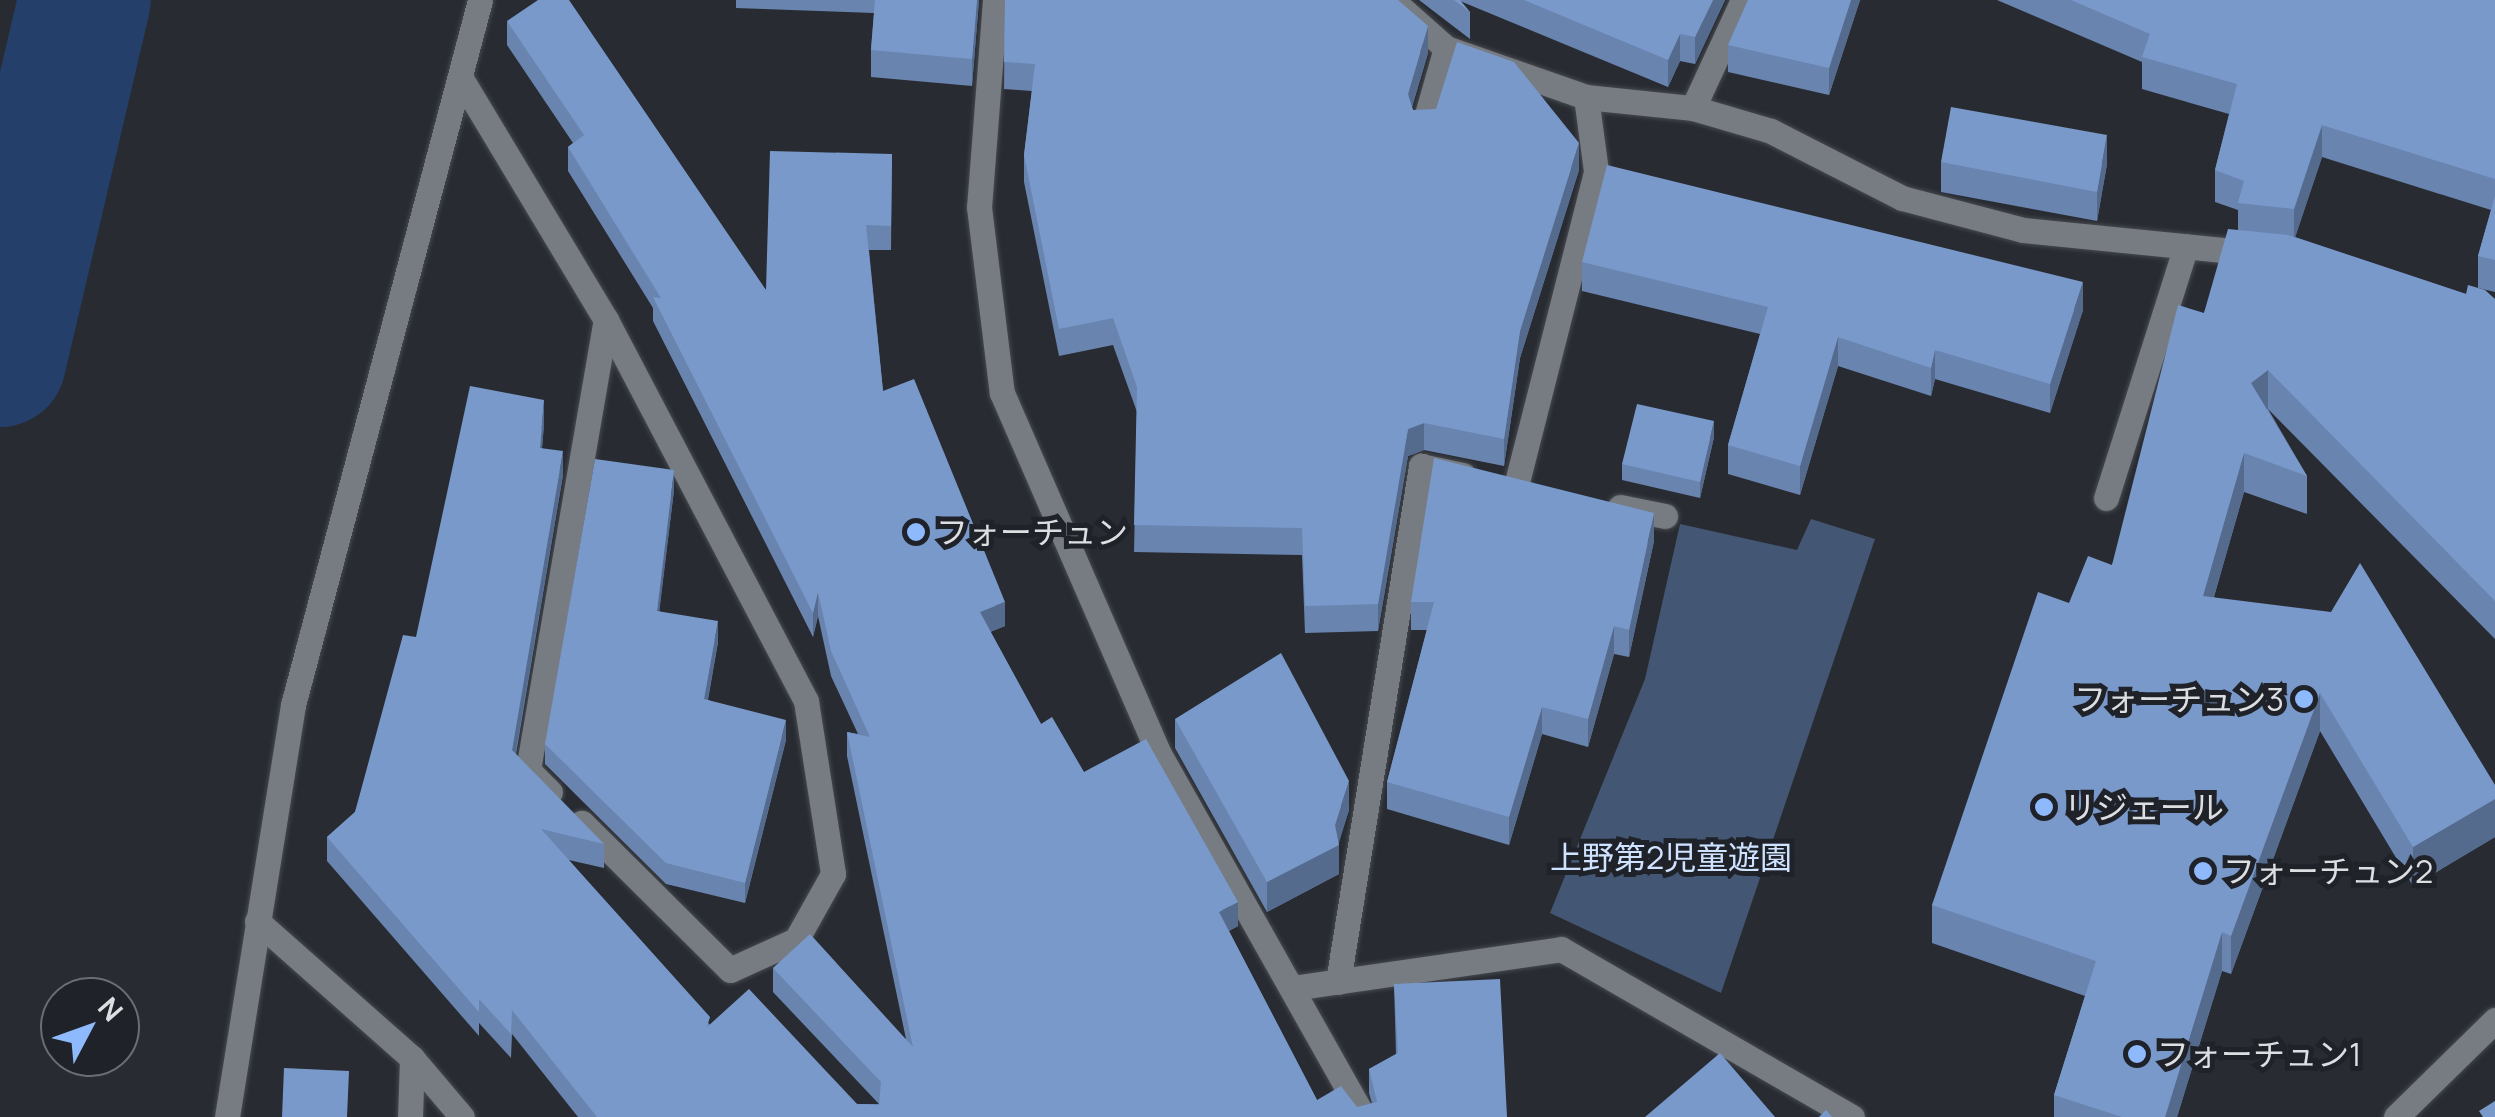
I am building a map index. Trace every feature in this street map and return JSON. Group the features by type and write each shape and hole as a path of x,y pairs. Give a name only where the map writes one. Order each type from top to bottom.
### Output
{"street":[{"path":"227,1117 294,704 463,82 480,0"},
{"path":"994,0 979,207 1002,393 1158,752 1364,1117"},
{"path":"1392,0 1446,48 1586,97 1694,108 1770,132 1902,198 2023,230 2274,255"},
{"path":"1694,108 1743,0"},
{"path":"1424,125 1446,48"},
{"path":"463,82 606,320 806,701 833,874 796,940 730,970"},
{"path":"1516,486 1596,171 1586,97"},
{"path":"2106,498 2186,246"},
{"path":"606,320 528,770 755,997"},
{"path":"1338,982 1421,466 1553,493"},
{"path":"1590,501 1665,516"},
{"path":"256,921 412,1058 462,1117"},
{"path":"1292,988 1561,949 1852,1117"},
{"path":"2396,1117 2495,1020"},
{"path":"410,1117 412,1058"}],"green space":[{"name":"上野第2児童遊園","path":"1811,519 1875,539 1721,993 1550,913 1645,679 1680,524 1797,550"}],"building":[{"path":"538,0 569,0 766,290 770,151 892,154 891,226 866,225 883,391 914,379 1005,602 980,612 1041,724 1052,717 1084,772 1146,739 1238,902 1219,912 1317,1100 1341,1086 1357,1107 1377,1102 1369,1069 1398,1053 1394,984 1500,979 1507,1117 597,1117 512,1010 511,1034 479,999 479,1012 327,837 355,812 403,635 416,637 470,386 544,400 540,448 563,451 512,750 604,844 541,829 710,1017 707,1027 749,989 857,1104 879,1105 881,1082 773,968 810,934 913,1047 847,732 870,737 831,651 818,592 813,613 653,297 661,298 568,147 584,135 507,21"},
{"path":"875,0 977,0 972,59 871,50"},
{"path":"1005,0 1398,0 1428,26 1408,94 1413,110 1436,109 1457,42 1514,62 1579,143 1520,331 1504,439 1424,423 1408,429 1378,604 1305,606 1302,528 1134,525 1137,387 1113,318 1059,329 1024,155 1035,64 1004,62"},
{"path":"1524,0 1713,0 1695,37 1680,34 1668,60"},
{"path":"1748,0 1851,0 1829,68 1728,45"},
{"path":"2071,0 2495,0 2495,179 2322,125 2294,209 2238,203 2244,181 2215,170 2237,84 2142,57 2150,34"},
{"path":"1951,107 2107,135 2097,192 1941,162"},
{"path":"1607,165 2083,282 2050,384 1935,350 1931,368 1838,337 1800,466 1728,445 1768,307 1582,262"},
{"path":"2495,196 2495,260 2478,256"},
{"path":"2228,229 2288,235 2466,294 2468,285 2485,290 2495,299 2495,601 2268,370 2251,383 2307,476 2244,453 2203,596 2331,612 2360,563 2495,785 2495,799 2413,847 2320,693 2231,936 2222,932 2165,1117 2122,1117 2054,1095 2096,961 1932,905 2038,592 2069,603 2088,556 2112,565 2178,305 2204,313"},
{"path":"1637,404 1714,421 1700,482 1622,464"},
{"path":"1434,458 1654,513 1629,630 1614,626 1588,719 1542,707 1509,817 1387,782 1434,602 1411,602"},
{"path":"595,459 674,470 657,611 718,621 704,699 786,720 745,883 666,863 545,744"},
{"path":"1281,653 1349,781 1335,825 1339,845 1267,882 1175,719"},
{"path":"1720,1053 1775,1117 1645,1117"},
{"path":"284,1068 349,1071 347,1117 282,1117"},
{"path":"2495,1101 2495,1117 2483,1117 2479,1111"}],"waterway":[{"path":"0,361 85,0"}],"place":[{"name":"フォーチュン","path":"916,532"},
{"name":"フォーチュン3","path":"2304,699"},
{"name":"リジェール","path":"2044,807"},
{"name":"フォーチュン2","path":"2203,871"},
{"name":"フォーチュン1","path":"2137,1054"}]}
